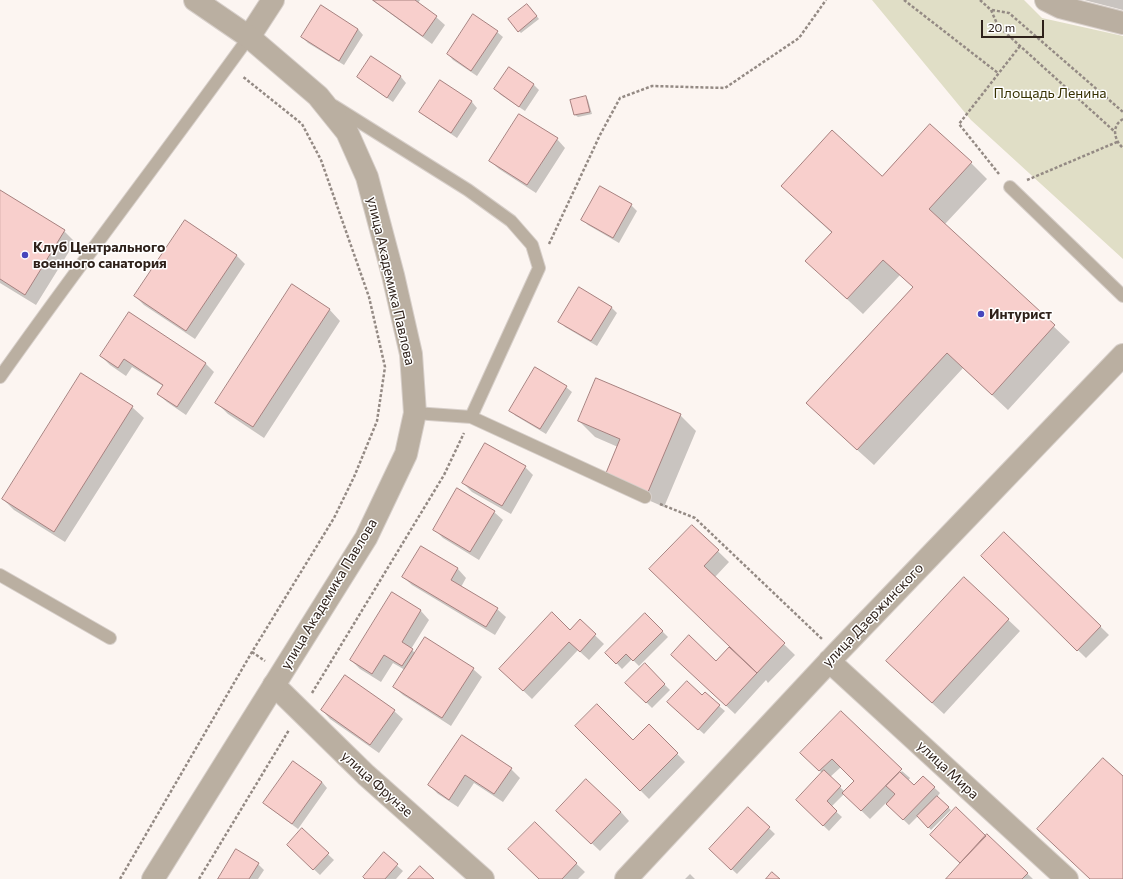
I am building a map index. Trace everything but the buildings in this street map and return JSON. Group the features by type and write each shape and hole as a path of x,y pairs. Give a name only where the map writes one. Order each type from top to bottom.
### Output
{"street":[{"name":"улица Академика Павлова","path":"153,879 366,538 406,454 414,413 411,354 393,275 367,177 347,132 318,96 249,37 195,0"},
{"path":"249,37 272,0"},
{"path":"1046,0 1060,7 1123,23"},
{"name":"улица Дзержинского","path":"626,879 833,657 1123,355"},
{"name":"улица Мира","path":"833,657 1067,879"},
{"name":"улица Фрунзе","path":"274,685 366,775 483,879"}],"lane":[{"path":"0,377 44,314 249,37"},
{"path":"318,96 468,190 511,221 532,245 539,268 471,417"},
{"path":"1010,187 1123,296"},
{"path":"414,413 471,417 645,498"},
{"path":"0,575 110,638"}],"path":[{"path":"539,268 600,134 620,98 652,86 725,88 799,38 826,0"},
{"path":"904,0 998,73"},
{"path":"980,0 991,10 998,26 1114,131 1117,142 1123,148"},
{"path":"991,10 1009,13 1123,112"},
{"path":"1020,46 959,124 1010,187 1117,142"},
{"path":"120,879 252,652 330,525 354,477 377,421 385,368 369,297 321,160 302,124 229,65"},
{"path":"1114,131 1119,121 1123,119"},
{"path":"198,879 444,475 471,417"},
{"path":"645,498 695,518 833,657"}],"green space":[{"name":"Площадь Ленина","path":"872,0 1024,0 1042,18 1123,36 1123,259 971,120"}],"place":[{"name":"Клуб Центрального военного санатория","path":"25,255"},
{"name":"Интурист","path":"981,314"}]}
